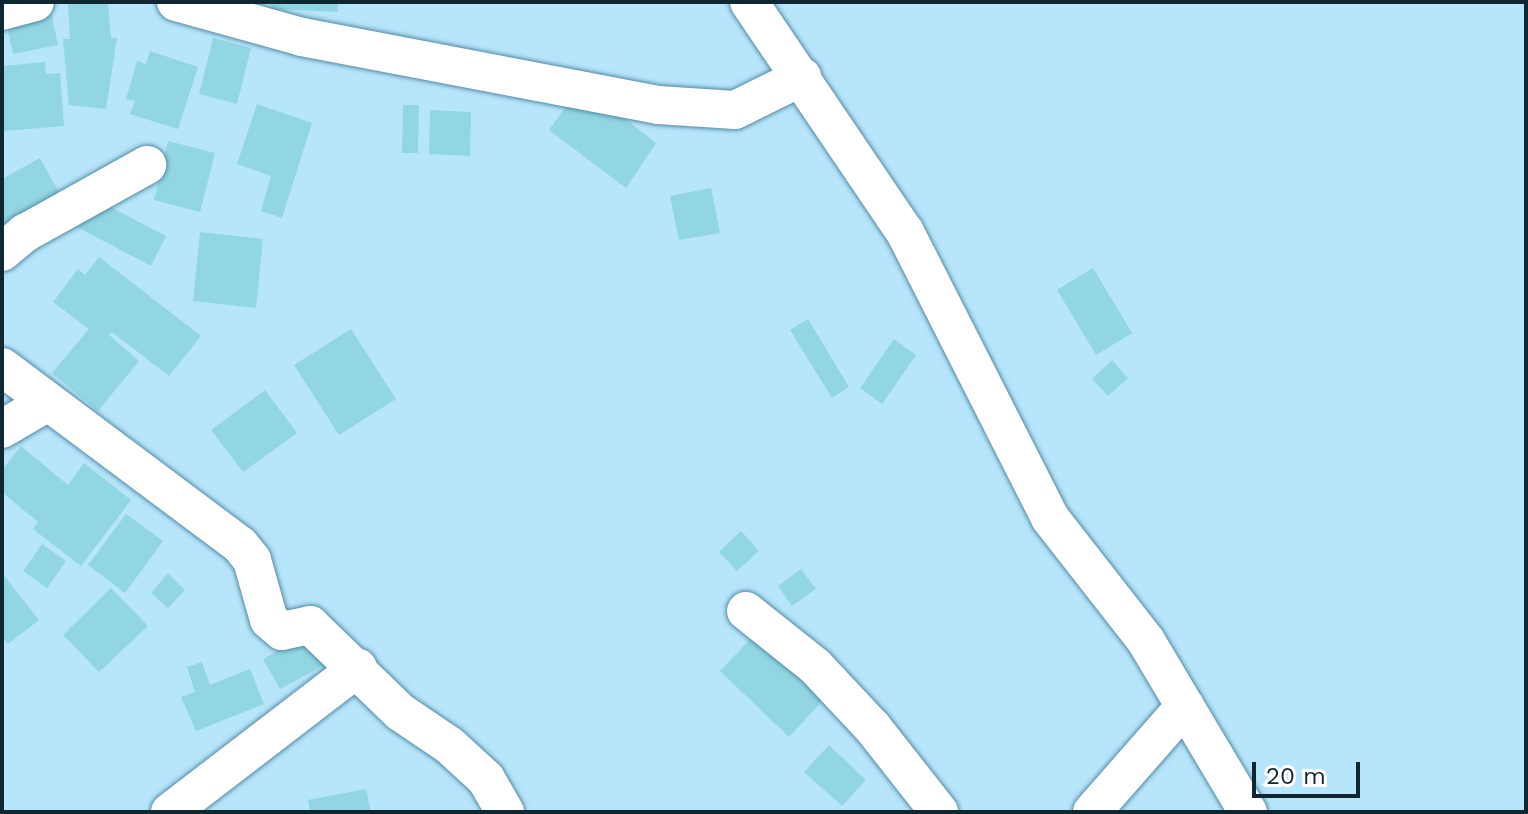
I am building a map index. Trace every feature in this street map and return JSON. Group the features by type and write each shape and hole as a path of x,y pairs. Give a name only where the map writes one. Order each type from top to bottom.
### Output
{"street":[{"path":"2,11 35,2"},
{"path":"176,2 302,37 658,105 735,110 802,77"},
{"path":"749,2 905,232 1050,518 1146,641 1248,812"},
{"path":"2,252 25,233 147,165"},
{"path":"2,367 46,403 240,545 252,560 263,608 282,631 310,625 358,668 400,712 449,745 486,779 505,812"},
{"path":"2,429 46,403"},
{"path":"746,611 815,666 873,728 939,812"},
{"path":"170,812 358,668"},
{"path":"1092,812 1185,706"}],"building":[{"path":"68,2 108,2 111,38 117,38 106,109 69,105 63,39 70,39"},
{"path":"271,2 338,2 338,12 271,9"},
{"path":"50,7 58,45 13,54 5,16"},
{"path":"213,38 251,48 237,104 199,94"},
{"path":"150,51 198,67 178,129 130,114 135,101 126,99 137,61 146,64"},
{"path":"45,62 46,74 60,73 64,126 3,131 2,66"},
{"path":"596,96 656,143 626,188 549,130 573,97"},
{"path":"257,104 312,123 282,218 261,211 271,176 237,164"},
{"path":"403,105 419,105 418,153 402,153"},
{"path":"430,110 471,112 470,156 429,154"},
{"path":"168,141 215,153 200,212 154,200"},
{"path":"40,158 60,194 2,227 2,179"},
{"path":"711,188 720,233 679,240 670,196"},
{"path":"93,198 166,236 151,266 77,227"},
{"path":"200,232 263,239 256,308 193,301"},
{"path":"99,257 201,336 169,376 112,332 109,335 139,361 98,411 52,373 89,329 53,302 78,269 85,275"},
{"path":"1093,268 1132,333 1096,355 1057,290"},
{"path":"808,319 849,387 832,398 790,330"},
{"path":"351,329 396,399 339,435 294,365"},
{"path":"894,339 916,355 882,404 860,388"},
{"path":"1112,360 1128,378 1108,396 1092,379"},
{"path":"265,390 297,433 243,472 211,430"},
{"path":"21,446 68,485 84,463 131,500 81,566 33,529 38,522 2,492 2,470"},
{"path":"126,514 163,541 125,593 88,565"},
{"path":"741,531 759,551 737,571 719,552"},
{"path":"42,544 66,561 47,588 23,571"},
{"path":"801,569 816,589 792,606 778,586"},
{"path":"2,573 39,620 8,644 2,637"},
{"path":"168,573 185,590 168,608 151,593"},
{"path":"111,588 148,626 99,672 63,635"},
{"path":"313,631 330,662 280,689 263,659"},
{"path":"758,631 826,697 789,737 720,671"},
{"path":"202,662 210,685 250,669 264,704 196,731 181,697 195,692 187,667"},
{"path":"829,745 866,780 842,806 804,772"},
{"path":"366,789 371,812 310,812 308,800"}]}
